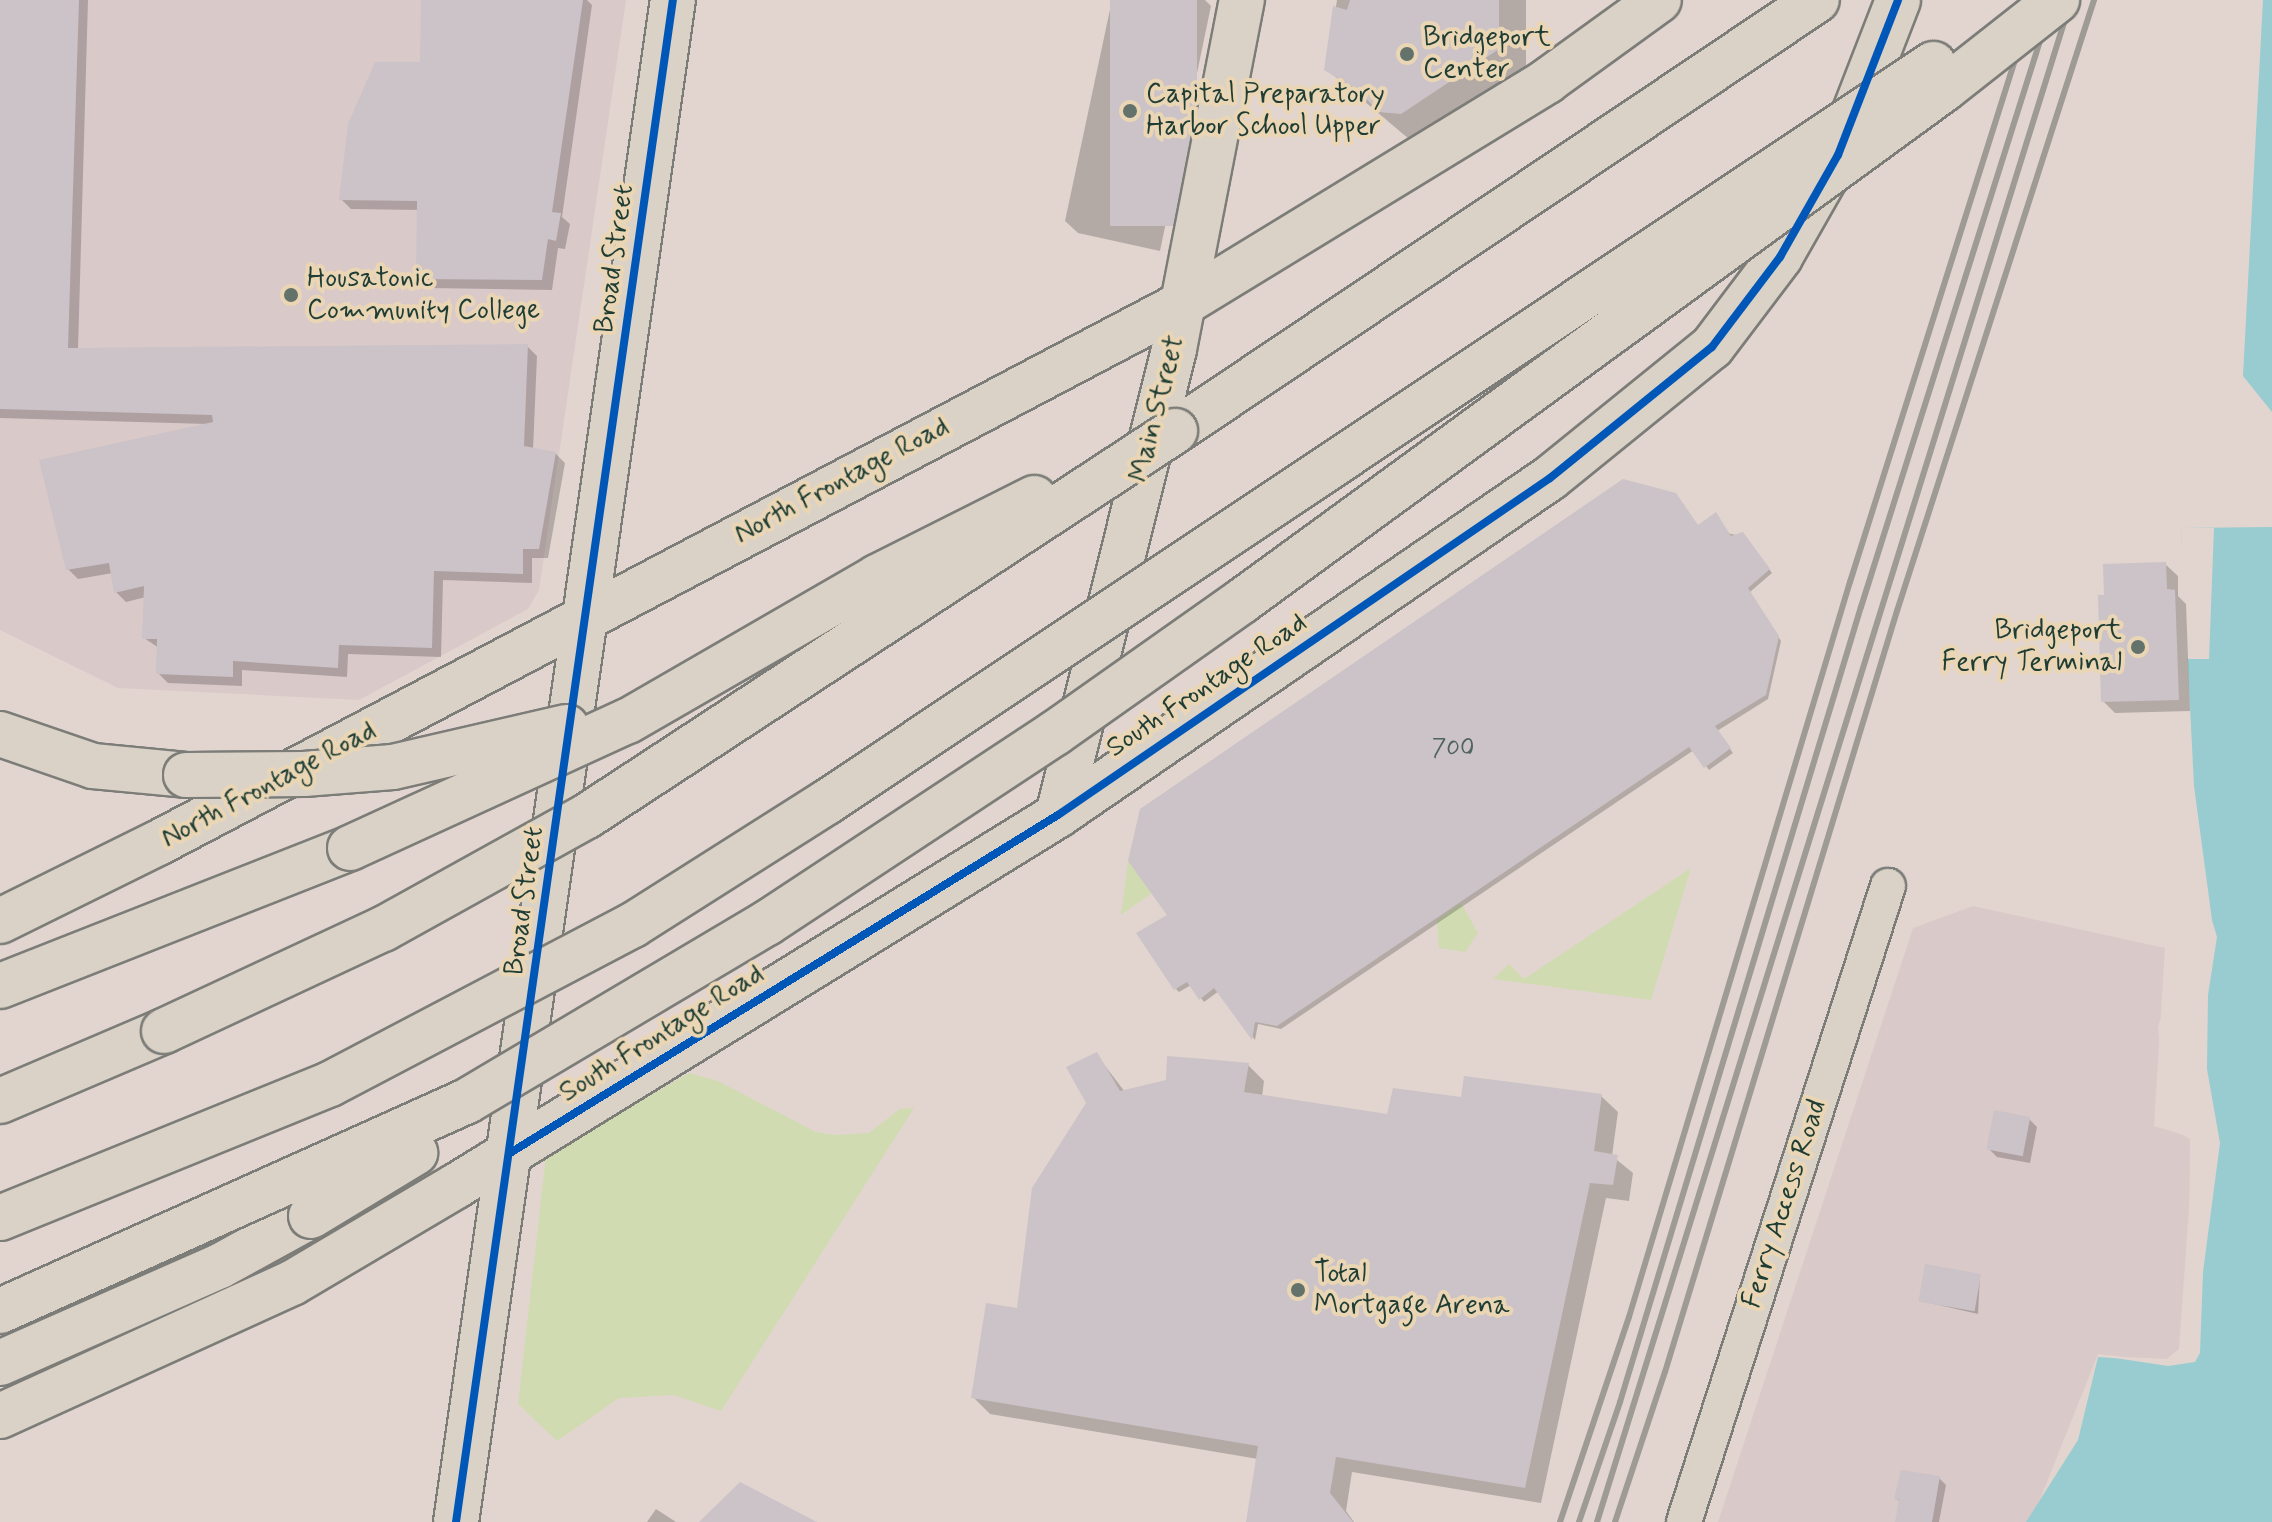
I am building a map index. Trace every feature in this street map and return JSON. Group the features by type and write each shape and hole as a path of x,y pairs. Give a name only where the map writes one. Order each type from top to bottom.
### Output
{"main road":[{"name":"Broad Street","path":"456,1522 588,616 673,0"},
{"name":"Main Street","path":"1058,815 1184,303 1242,0"},
{"name":"North Frontage Road","path":"0,921 158,843 1184,303 1547,81 1659,0"},
{"path":"0,1101 164,1031 383,929 587,816 701,746 1817,0"},
{"name":"South Frontage Road","path":"0,1416 292,1283 510,1153 1058,815 1550,478 1712,347 1780,257 1838,155 1898,0"},
{"path":"0,1218 330,1084 633,925 827,802 1833,128 2034,0"},
{"path":"0,1363 185,1283 311,1216 441,1137 970,790 1218,618 1944,89 2057,0"},
{"path":"0,986 350,848 562,753 757,649 935,545 1175,431"},
{"path":"0,734 93,766 186,775 348,772 481,750 583,722 757,649"},
{"path":"0,1311 416,1126 668,986"},
{"path":"0,1078 164,1031"}],"street":[{"name":"Ferry Access Road","path":"1684,1522 1888,886"}],"shaded area":[{"name":"Housatonic Community College","path":"0,0 626,0 539,590 528,609 359,700 118,688 0,630"},
{"path":"1973,906 2165,948 2154,1126 2194,1138 2178,1363 2098,1354 2031,1522 1718,1522 1913,928"}],"green space":[{"path":"1128,861 1152,893 1121,915"},
{"path":"1691,868 1651,1000 1493,979 1509,964 1524,979"},
{"path":"1461,903 1478,933 1465,952 1439,948 1437,920"},
{"path":"689,1073 718,1081 816,1132 835,1135 869,1133 900,1109 914,1108 721,1411 674,1395 619,1398 557,1441 518,1404 546,1156"}],"water":[{"path":"2263,0 2272,0 2272,412 2243,376"},
{"path":"2272,527 2272,1522 2026,1522 2078,1440 2098,1357 2174,1362 2192,1343 2195,1136 2173,1128 2197,946 2212,920 2194,786 2181,528"}],"pier":[{"path":"2181,528 2214,528 2209,659 2186,659"},
{"path":"2212,920 2217,937 2208,995 2207,1069 2220,1143 2203,1272 2200,1353 2195,1362 2168,1366 2102,1356 2167,1359 2188,1341 2190,1139 2169,1127 2158,1027 2176,969"}],"building":[{"path":"0,0 79,0 68,348 528,344 524,446 556,452 539,549 523,549 523,574 434,571 432,648 339,645 338,668 233,661 233,677 156,674 157,639 142,639 144,586 114,593 109,563 66,570 39,460 213,422 212,415 0,409"},
{"path":"421,0 583,0 552,212 561,213 556,241 548,239 542,280 416,279 417,201 339,200 348,124 375,62 420,62"},
{"name":"Capital Preparatory Harbor School Upper","path":"1110,0 1197,0 1197,226 1110,226"},
{"name":"Bridgeport Center","path":"1350,0 1499,0 1499,49 1401,114 1379,112 1358,90 1324,70 1333,6 1347,10"},
{"path":"1623,479 1676,493 1698,525 1716,512 1731,536 1743,532 1770,569 1748,588 1779,636 1766,695 1715,726 1731,748 1704,768 1689,747 1277,1026 1255,1022 1252,1040 1214,988 1199,1000 1187,982 1174,990 1136,933 1167,915 1128,861 1140,809"},
{"name":"Bridgeport Ferry Terminal","path":"2166,562 2167,589 2175,590 2179,700 2101,702 2098,595 2104,595 2103,564"},
{"name":"Total Mortgage Arena","path":"1097,1052 1120,1091 1166,1080 1167,1056 1205,1059 1249,1063 1244,1092 1387,1114 1393,1088 1461,1097 1464,1076 1602,1094 1594,1151 1618,1155 1613,1185 1590,1183 1525,1488 1336,1457 1330,1493 1353,1522 1246,1522 1258,1446 971,1398 986,1303 1017,1308 1032,1188 1086,1103 1066,1067"},
{"path":"1994,1110 2030,1117 2023,1156 1986,1149"},
{"path":"1925,1264 1981,1274 1975,1311 1918,1301"},
{"path":"1901,1470 1940,1476 1932,1522 1895,1522 1899,1500 1894,1499"},
{"path":"740,1482 817,1522 699,1522"}],"railway":[{"path":"1560,1522 1629,1317 1850,582 2034,0"},
{"path":"1579,1522 1620,1402 1861,607 2053,0"},
{"path":"1597,1522 2071,0"},
{"path":"1615,1522 1665,1372 1897,611 2094,0"}],"cycle path":[{"path":"456,1522 673,0"},
{"path":"510,1153 1058,815 1550,478 1712,347 1780,257 1838,155 1898,0"}],"place":[{"name":"Bridgeport Center","path":"1407,54"},
{"name":"Capital Preparatory Harbor School Upper","path":"1130,111"},
{"name":"Housatonic Community College","path":"291,295"},
{"name":"Bridgeport Ferry Terminal","path":"2138,647"},
{"name":"Total Mortgage Arena","path":"1298,1290"}]}
